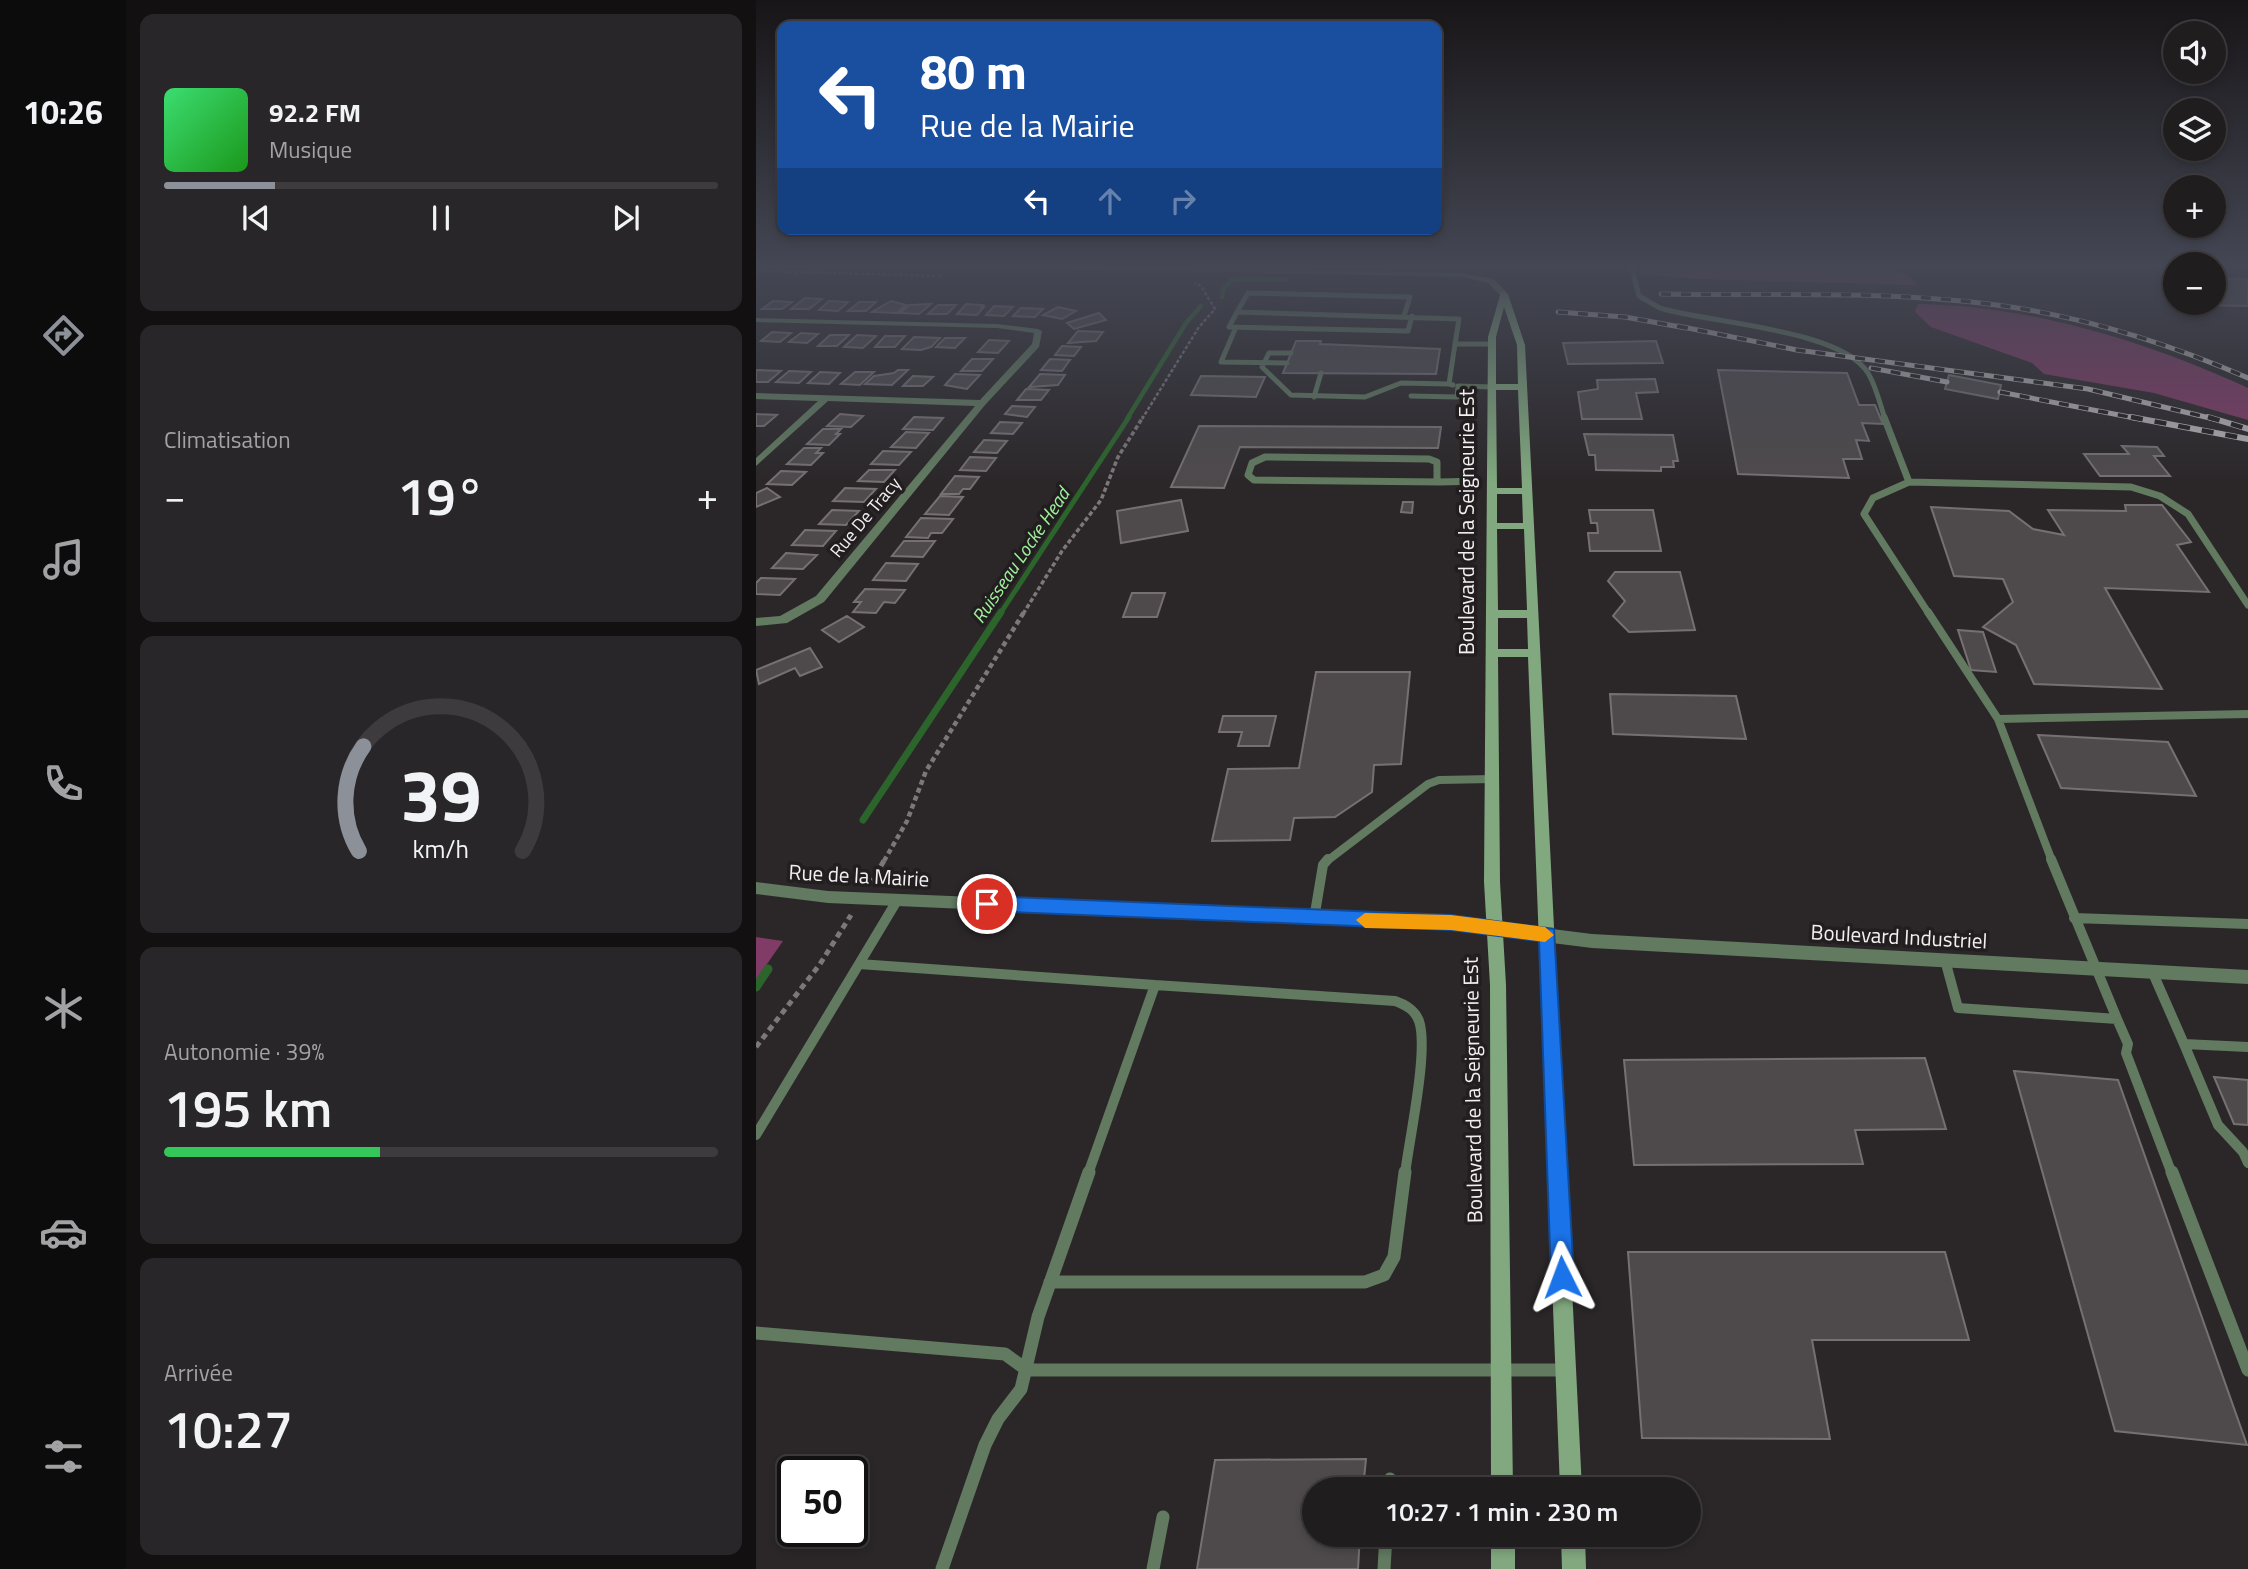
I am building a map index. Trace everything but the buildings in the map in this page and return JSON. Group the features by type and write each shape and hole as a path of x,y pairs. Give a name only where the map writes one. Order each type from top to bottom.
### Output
{"main road":[{"name":"Boulevard de la Seigneurie Est","path":"1494,337 1492,779 1494,927 1498,985 1503,1477"},
{"path":"1520,337 1570,1477"},
{"path":"1492,387 1523,387"},
{"path":"1492,491 1527,491"},
{"path":"1492,526 1528,526"},
{"path":"1492,614 1533,614"},
{"path":"1492,653 1535,653"},
{"path":"1503,1547 1503,1569"},
{"path":"1573,1547 1574,1569"}],"street":[{"name":"Rue De Tracy","path":"756,622 783,620 820,599 982,403 1036,345 1037,337"},
{"path":"756,396 982,403"},
{"path":"756,463 825,399"},
{"name":"Rue de la Mairie","path":"756,888 828,897 1451,923 1547,935"},
{"name":"Boulevard Industriel","path":"1547,935 1592,941 2248,977"}],"lane":[{"path":"1232,337 1221,362 1287,363"},
{"path":"1449,384 1456,337"},
{"path":"1801,337 1857,358 1868,373 1909,482"},
{"path":"1455,344 1492,344"},
{"path":"1291,353 1269,353 1263,370 1281,382 1291,395 1365,397 1401,383 1492,387"},
{"path":"1314,397 1321,373"},
{"path":"1411,396 1457,397 1458,386"},
{"path":"1440,482 1437,480 1437,462 1429,459 1265,457 1252,463 1248,475 1254,480 1440,482 1478,481"},
{"path":"2248,605 2188,514 2160,496 2115,485 1909,482 1873,498 1864,514 1998,719 2074,918 2128,1044 2126,1053 2248,1370"},
{"path":"1998,719 2248,714"},
{"path":"1314,919 1324,865 1333,855 1428,785 1439,780 1492,779"},
{"path":"756,1135 898,899"},
{"path":"2074,918 2248,924"},
{"path":"1945,960 1958,1007 2117,1019"},
{"path":"859,964 1395,1001 1404,1003 1415,1012 1421,1026 1421,1049 1394,1257 1384,1275 1365,1282 1050,1282"},
{"path":"2152,971 2218,1125 2243,1152 2248,1163"},
{"path":"942,1569 985,1445 998,1419 1016,1399 1027,1370 1038,1317 1155,985"},
{"path":"2184,1044 2248,1047"},
{"path":"756,1333 1005,1354 1027,1370 1566,1370"},
{"path":"1153,1569 1163,1517"},
{"path":"1384,1569 1386,1547"}],"path":[{"path":"873,878 901,833 934,757 1027,612 1062,551 1101,500 1118,457 1193,337"},
{"path":"756,1047 820,964 844,925"}],"shaded area":[{"path":"1960,337 2115,337 2169,355 2248,388 2248,420 2154,393 2044,374 2032,363"},
{"path":"756,937 783,941 756,980"}],"waterway":[{"name":"Ruisseau Locke Head","path":"1127,419 1177,337"},
{"name":"Ruisseau Locke Head","path":"1000,614 1129,417"},
{"name":"Ruisseau Locke Head","path":"863,820 1001,612"},
{"name":"Ruisseau Locke Head","path":"756,987 768,969"}],"railway":[{"path":"1734,337 1797,350 2088,389 2214,419"},
{"path":"2138,337 2248,378"},
{"path":"1871,368 1947,382"},
{"path":"2000,392 2140,419"},
{"path":"2131,417 2248,439"},
{"path":"2208,417 2248,429"}],"slow traffic":[{"path":"1365,920 1451,923 1545,935"}],"route":[{"path":"987,904 1451,923 1547,935 1562,1277"}]}
